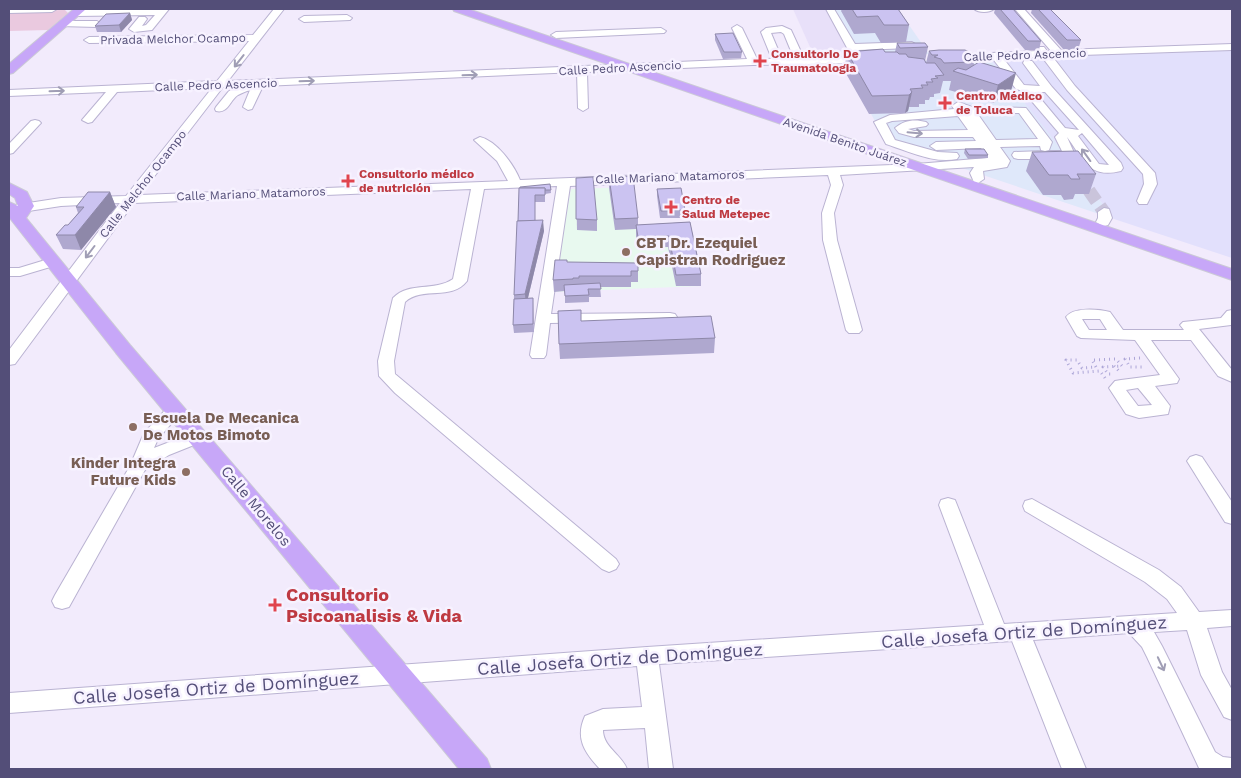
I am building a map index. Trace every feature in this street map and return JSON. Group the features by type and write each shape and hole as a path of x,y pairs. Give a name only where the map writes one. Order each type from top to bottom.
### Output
{"main road":[{"name":"Avenida Benito Juárez","path":"458,9 1232,276"},
{"name":"Avenida Benito Juárez","path":"480,9 648,67 888,145 948,161 978,179 1104,217 1232,265"},
{"path":"9,70 78,11"},
{"name":"Calle Morelos","path":"9,188 22,195 14,210 52,262 70,280 123,349 477,769"}],"street":[{"path":"9,10 52,9"},
{"name":"Calle Melchor Ocampo","path":"9,360 130,199 279,9"},
{"path":"304,19 346,21 352,9"},
{"path":"830,9 859,60"},
{"path":"978,9 989,9"},
{"path":"1008,9 1071,88 1149,173 1152,181 1151,187 1143,201"},
{"path":"1019,9 1059,54"},
{"path":"78,11 96,13 162,13"},
{"path":"96,13 92,18 142,19 134,29 148,29 162,13"},
{"path":"62,24 97,24"},
{"path":"737,28 753,62"},
{"path":"556,35 661,32"},
{"name":"Privada Melchor Ocampo","path":"90,40 257,38"},
{"path":"852,47 910,42 918,55"},
{"name":"Calle Pedro Ascencio","path":"939,58 1232,47"},
{"path":"996,56 1020,87 1048,89"},
{"name":"Calle Pedro Ascencio","path":"9,93 630,68 753,62 789,58 876,59"},
{"path":"1027,89 1061,130 1070,133 1095,167 1102,169 1117,168 1048,89 1028,63"},
{"path":"582,70 583,108"},
{"path":"248,107 255,84"},
{"path":"220,109 233,93 255,84"},
{"path":"88,120 114,89"},
{"path":"908,147 977,128 1020,109 1046,142"},
{"path":"948,161 908,147 888,145 880,122 884,120 977,128 1034,155"},
{"path":"9,151 35,122"},
{"path":"977,128 914,134 903,131 902,128 908,124 977,128 1000,154 1004,164"},
{"name":"Calle Mariano Matamoros","path":"14,210 130,199 917,168 948,161 992,160 993,156 977,128"},
{"path":"978,179 976,173 979,168 1067,159 1069,155 1061,137 1064,134 1070,133 1088,133"},
{"path":"480,140 492,149 511,171 515,183"},
{"path":"1046,142 1044,147 1055,159"},
{"path":"1008,144 1046,142"},
{"path":"1018,155 1034,155 1055,159 1072,167"},
{"path":"833,171 837,185 828,213 830,240 854,330"},
{"path":"538,355 564,181"},
{"path":"478,185 460,281 450,288 419,290 401,297 398,301 386,361 388,376 609,564"},
{"path":"9,284 14,272 52,262"},
{"path":"1232,314 1226,322 1189,324 1188,327 1224,372 1232,377"},
{"path":"543,319 670,316"},
{"path":"1118,335 1196,335"},
{"path":"1140,336 1171,379 1147,377"},
{"path":"62,601 139,466 150,437 175,410"},
{"path":"139,466 163,451 198,437"},
{"path":"1196,461 1232,516"},
{"path":"948,505 997,633"},
{"path":"1032,506 1165,585 1174,593 1194,620 1199,641 1212,676 1232,710"},
{"name":"Calle Josefa Ortiz de Domínguez","path":"9,703 647,656 1232,618"},
{"path":"1134,624 1152,646 1206,760 1220,768 1232,769"},
{"path":"1019,632 1074,769"},
{"path":"647,656 661,769"},
{"path":"615,769 591,741 590,731 594,723 602,719 654,717"}],"path":[{"path":"1114,366 1117,371 1145,369 1143,366 1130,367 1125,359 1141,358 1147,377"},
{"path":"1105,378 1100,371 1074,372 1066,360 1077,360 1082,368 1096,367 1092,360 1116,359 1122,366 1103,367 1108,374 1121,374"}],"shaded area":[{"path":"793,9 829,9 853,57 815,58"},
{"path":"829,9 898,9 929,54 853,57"},
{"path":"65,10 68,13 48,30 9,31 9,11"},
{"path":"1232,50 1232,258 1114,219 990,59"},
{"name":"Centro Médico de Toluca","path":"990,59 1114,219 887,143 843,63"},
{"name":"CBT Dr. Ezequiel Capistran Rodriguez","path":"633,187 638,234 689,233 701,286 554,292 556,270 571,189"}],"building":[{"path":"852,9 898,9 909,25 884,25 878,16 857,17"},
{"path":"1000,9 1013,9 1041,41 1028,41"},
{"path":"1038,9 1050,9 1081,40 1067,40"},
{"path":"130,13 119,25 95,26 106,14"},
{"path":"733,33 742,52 724,52 715,34"},
{"path":"897,43 925,43 928,47 900,48"},
{"path":"883,49 885,52 897,52 899,54 906,54 908,57 924,59 926,63 935,63 944,75 935,76 938,78 931,79 933,82 926,82 928,85 921,85 923,88 910,89 912,92 909,95 872,96 847,52"},
{"path":"965,50 976,55 970,56 974,62 944,63 941,59 934,57 938,55 932,55 929,51"},
{"path":"979,62 1016,73 998,85 953,71 958,68 966,70"},
{"path":"965,149 984,149 988,155 969,155"},
{"path":"1078,151 1096,174 1077,174 1080,179 1071,179 1068,175 1049,175 1032,152"},
{"path":"633,176 638,218 615,219 609,177"},
{"path":"593,177 597,220 576,219 576,178"},
{"path":"550,184 551,190 545,190 545,188 520,188 520,187"},
{"path":"519,188 545,188 545,195 535,195 535,221 518,221"},
{"name":"Centro de Salud Metepec","path":"681,188 685,210 661,211 657,189"},
{"path":"88,192 110,192 75,235 56,235 84,207 76,207"},
{"path":"543,220 525,294 514,295 517,221"},
{"path":"690,222 701,274 676,275 669,236 638,237 636,225"},
{"path":"555,260 567,260 567,262 638,263 638,271 631,271 631,276 579,276 579,278 573,279 553,280"},
{"path":"600,283 601,289 588,289 589,295 565,296 564,285"},
{"path":"533,298 533,324 513,325 514,299"},
{"path":"581,310 581,321 711,316 715,338 559,344 558,311"}],"tunnel":[{"path":"1078,175 1104,212"}],"place":[{"name":"Consultorio De Traumatologia","path":"760,61"},
{"name":"Centro Médico de Toluca","path":"945,103"},
{"name":"Consultorio médico de nutrición","path":"348,181"},
{"name":"Centro de Salud Metepec","path":"671,207"},
{"name":"CBT Dr. Ezequiel Capistran Rodriguez","path":"626,252"},
{"name":"Escuela De Mecanica De Motos Bimoto","path":"133,427"},
{"name":"Kinder Integra Future Kids","path":"186,472"},
{"name":"Consultorio Psicoanalisis & Vida","path":"275,605"}]}
